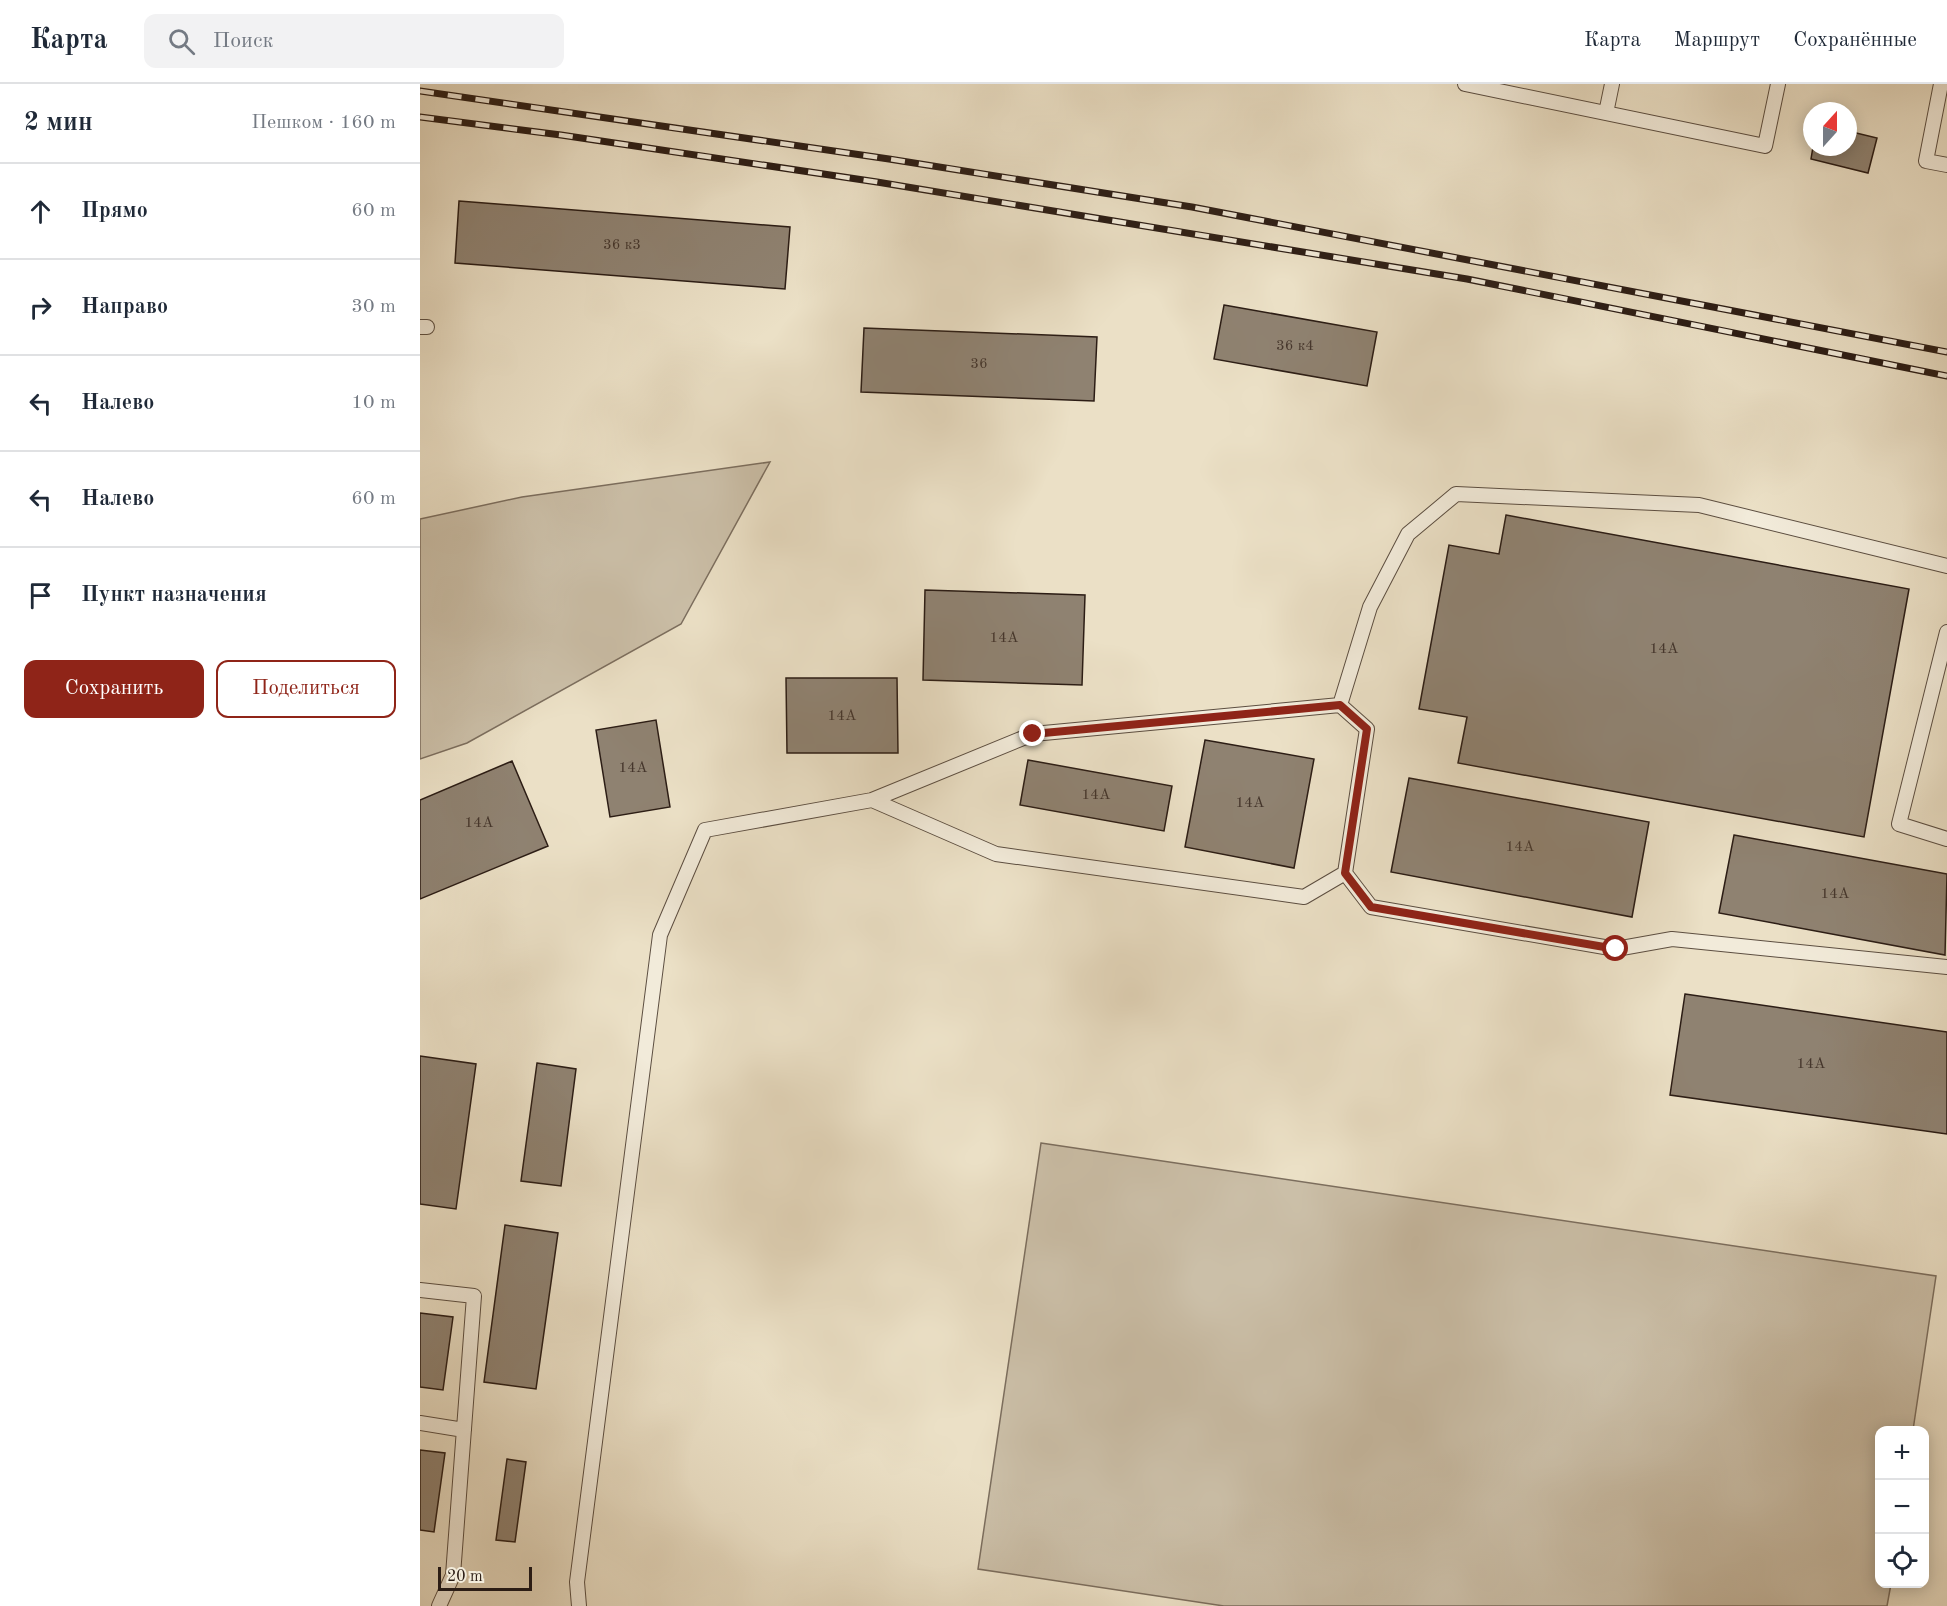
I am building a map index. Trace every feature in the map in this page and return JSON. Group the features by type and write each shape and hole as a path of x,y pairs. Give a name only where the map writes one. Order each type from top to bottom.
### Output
{"lane":[{"path":"1465,84 1765,146 1778,84"},
{"path":"1606,113 1612,84"},
{"path":"1941,84 1926,161 1947,165"},
{"path":"1340,705 1370,607 1408,534 1456,494 1699,505 1947,567"},
{"path":"1947,632 1899,824 1947,839"},
{"path":"579,1606 577,1581 660,935 705,830 872,800 1033,734 1340,705 1367,729 1345,873 1371,907 1616,949 1672,939 1947,967"},
{"path":"872,800 996,854 1304,897 1345,873"},
{"path":"420,1290 474,1296 453,1575 439,1606"},
{"path":"420,1423 464,1430"}],"shaded area":[{"path":"770,462 681,624 467,743 420,759 420,519 522,497"},
{"path":"1041,1143 1936,1276 1914,1426 1875,1426 1875,1588 1890,1588 1887,1606 1224,1606 978,1569"}],"building":[{"path":"1857,133 1877,138 1868,173 1811,159 1812,156 1857,156"},
{"path":"459,201 790,227 785,289 455,263"},
{"path":"1224,305 1377,332 1367,386 1214,359"},
{"path":"864,328 1097,337 1094,401 861,392"},
{"path":"1506,515 1909,589 1864,837 1458,763 1467,717 1419,709 1449,545 1499,554"},
{"path":"1506,515 1909,589 1864,837 1458,763 1467,717 1419,709 1449,545 1499,554"},
{"path":"925,590 1085,595 1082,685 923,680"},
{"path":"925,590 1085,595 1082,685 923,680"},
{"path":"786,678 897,678 898,753 787,753"},
{"path":"786,678 897,678 898,753 787,753"},
{"path":"656,720 670,807 610,817 596,730"},
{"path":"656,720 670,807 610,817 596,730"},
{"path":"1205,740 1314,759 1294,868 1185,847"},
{"path":"1205,740 1314,759 1294,868 1185,847"},
{"path":"1028,760 1172,786 1164,831 1020,805"},
{"path":"1028,760 1172,786 1164,831 1020,805"},
{"path":"512,761 548,846 420,899 420,800"},
{"path":"512,761 548,846 420,899 420,800"},
{"path":"1409,778 1649,822 1632,917 1391,872"},
{"path":"1409,778 1649,822 1632,917 1391,872"},
{"path":"1734,835 1947,874 1945,955 1719,913"},
{"path":"1734,835 1947,874 1945,955 1719,913"},
{"path":"1685,994 1947,1032 1947,1134 1670,1095"},
{"path":"1685,994 1947,1032 1947,1134 1670,1095"},
{"path":"420,1056 476,1064 456,1209 420,1204"},
{"path":"537,1063 576,1069 561,1186 521,1181"},
{"path":"505,1225 558,1233 536,1389 484,1382"},
{"path":"420,1313 453,1317 443,1390 420,1387"},
{"path":"420,1450 445,1453 434,1532 420,1530"},
{"path":"507,1459 526,1462 515,1542 496,1540"}],"railway":[{"path":"420,91 889,159 1192,207 1947,352"},
{"path":"420,117 561,135 877,182 1467,279 1947,376"}],"route":[{"path":"1033,734 1340,705 1367,729 1345,873 1371,907 1616,949"}]}
